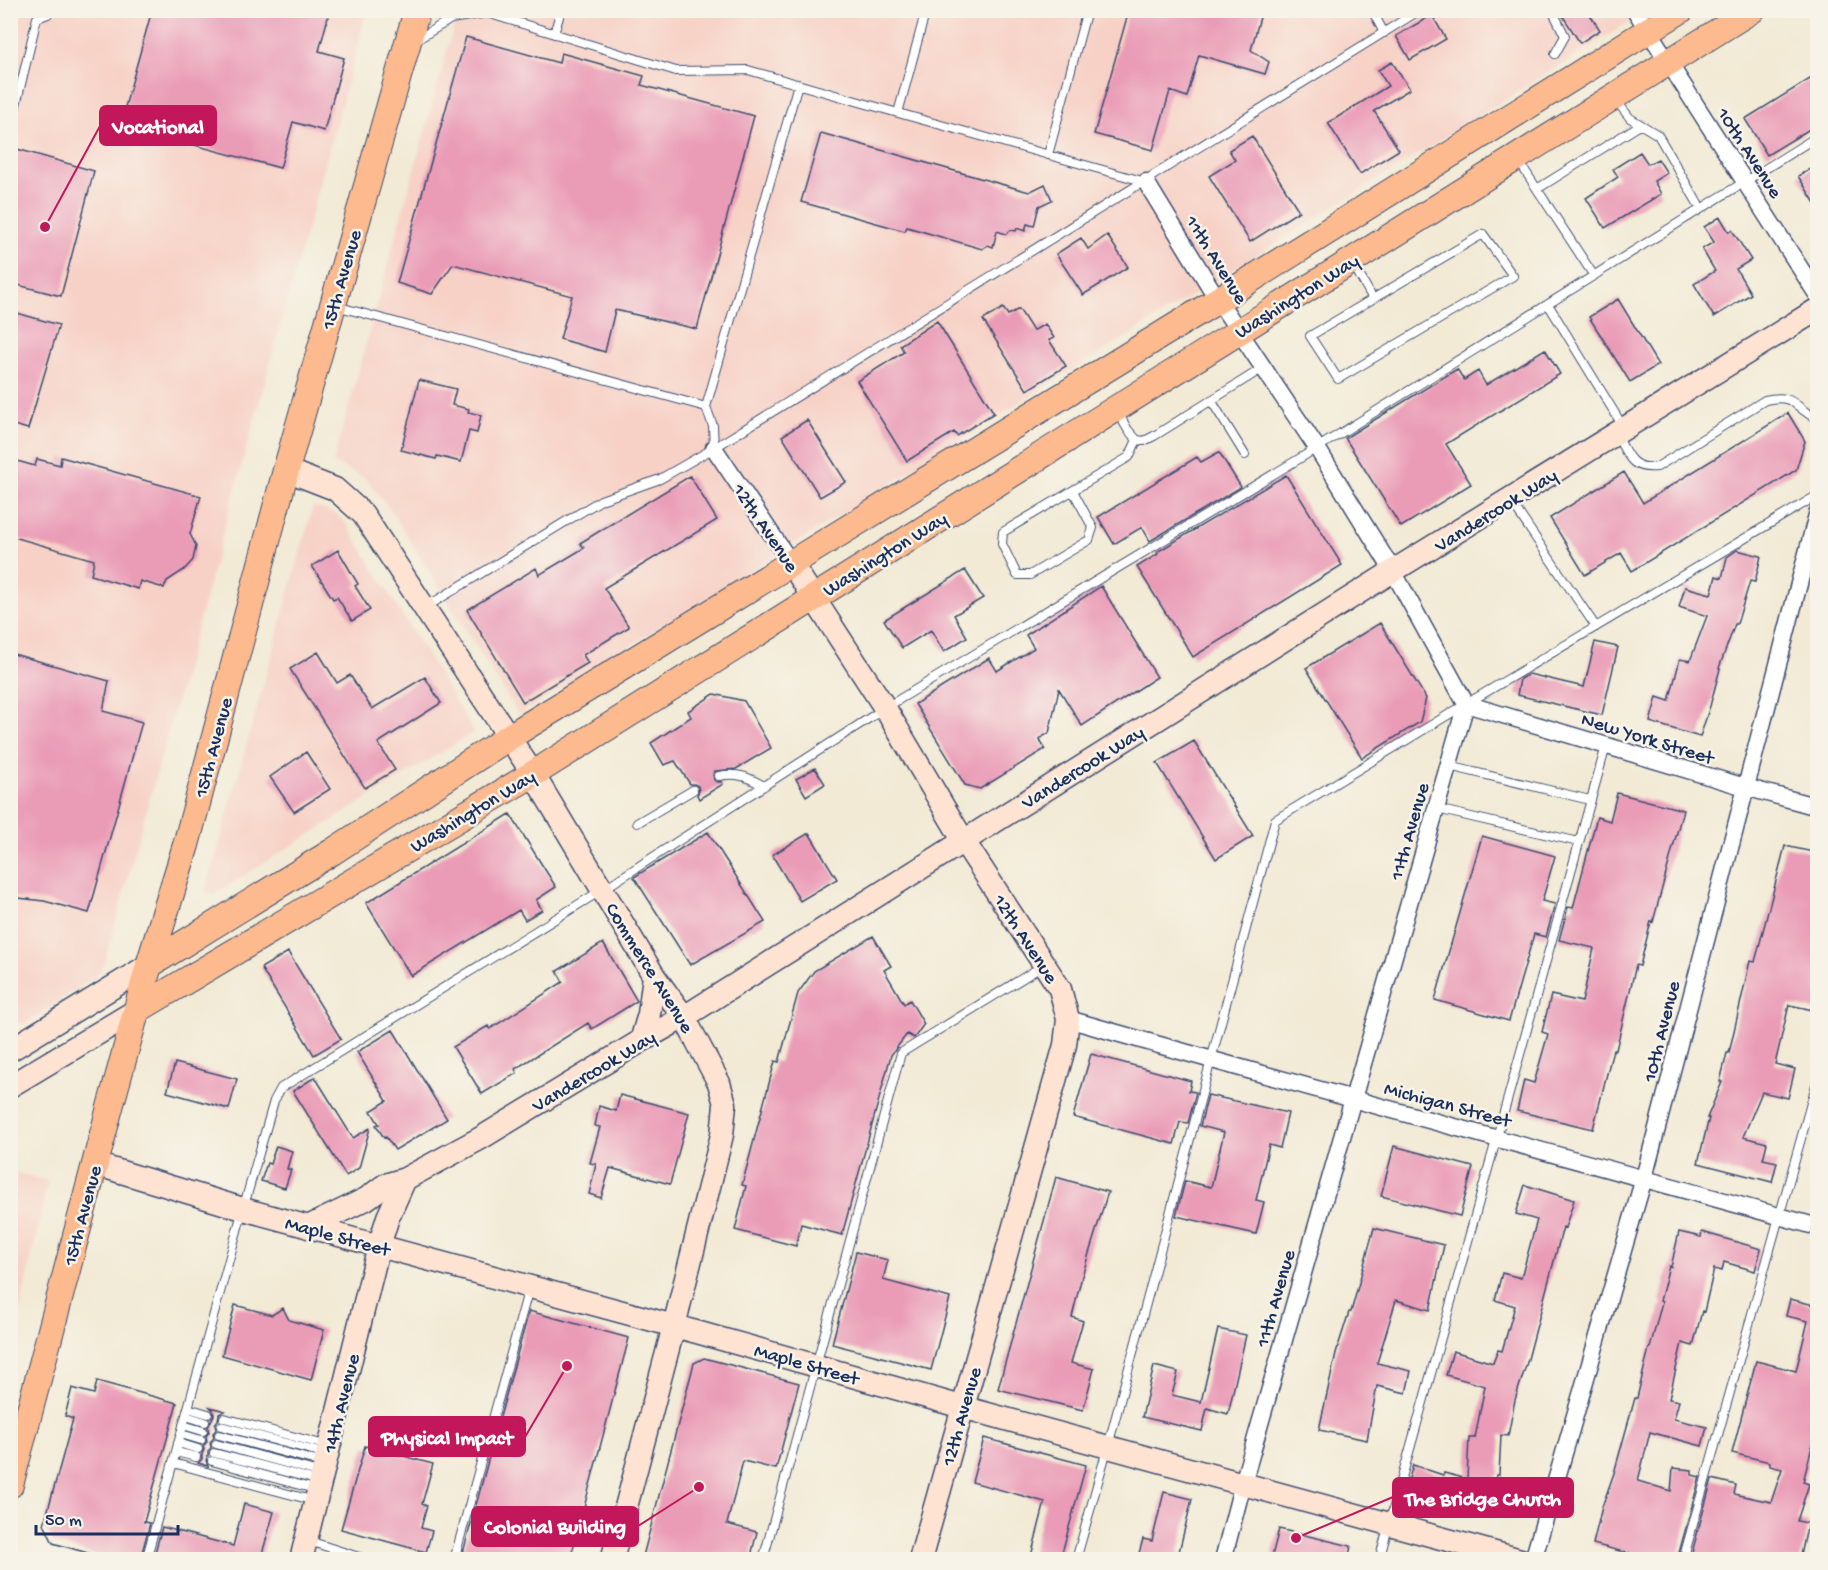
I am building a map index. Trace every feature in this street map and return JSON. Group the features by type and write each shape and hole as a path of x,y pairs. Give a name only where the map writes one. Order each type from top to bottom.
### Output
{"main road":[{"name":"15th Avenue","path":"10,1485 94,1164 149,965 186,844 286,470 417,10"},
{"name":"Washington Way","path":"149,965 332,852 509,737 1218,300 1642,20 1680,10"},
{"name":"Washington Way","path":"137,1010 533,774 1752,10"}],"street":[{"name":"10th Avenue","path":"1642,20 1818,296"},
{"name":"11th Avenue","path":"1146,182 1218,300 1317,448 1394,571 1466,704 1223,1560"},
{"name":"Vandercook Way","path":"308,1227 366,1199 385,1185 405,1179 481,1138 684,1017 963,840 1818,309"},
{"name":"12th Avenue","path":"714,448 885,708 963,840 1060,989 1068,1019 1065,1045 920,1560"},
{"name":"Commerce Avenue","path":"286,470 335,489 363,514 533,774 654,975 684,1017 715,1074 725,1104 722,1135 612,1560"},
{"name":"10th Avenue","path":"1533,1560 1644,1178 1744,787 1818,511"},
{"name":"New York Street","path":"1466,704 1818,807"},
{"name":"Washington Way","path":"10,1050 149,965"},
{"path":"641,1041 650,1014 654,975"},
{"name":"Washington Way","path":"10,1086 137,1010"},
{"name":"Michigan Street","path":"1068,1019 1818,1227"},
{"name":"Maple Street","path":"94,1164 243,1209 1521,1560"},
{"path":"379,1246 388,1217 405,1179"},
{"name":"14th Avenue","path":"303,1550 379,1246"}],"lane":[{"path":"10,112 14,113 37,18 48,14 49,10"},
{"path":"554,34 561,10"},
{"path":"898,113 927,10"},
{"path":"1048,155 1087,10"},
{"path":"1372,10 1384,33"},
{"path":"425,608 601,500 660,479 714,448 1420,10"},
{"path":"1552,10 1565,36 1555,54"},
{"path":"407,46 452,19 486,12 676,71 748,70 1146,182"},
{"path":"714,448 713,426 706,407 798,84"},
{"path":"1613,97 1630,118 1658,135 1701,209"},
{"path":"1537,189 1641,125"},
{"path":"147,1560 243,1209 274,1101 281,1088 602,890 885,708 1317,448 1818,136"},
{"path":"1516,157 1594,276"},
{"path":"1483,234 1513,276 1338,378 1310,336 1373,299 1483,234"},
{"path":"1351,261 1373,299"},
{"path":"1548,304 1620,431 1632,462 1639,467 1657,467 1765,400 1779,397 1789,400 1818,419"},
{"path":"333,305 706,407"},
{"path":"1116,408 1128,430 1137,440 1144,441 1263,368"},
{"path":"1211,400 1245,455"},
{"path":"1073,491 1093,528 1089,540 1030,575 1017,575 1002,544 1003,532 1129,457 1137,440"},
{"path":"1076,1560 1275,820 1818,495"},
{"path":"1509,500 1596,627"},
{"path":"1379,1560 1606,746"},
{"path":"1449,766 1590,800"},
{"path":"719,776 738,774 764,786"},
{"path":"637,823 693,790"},
{"path":"1437,809 1579,842"},
{"path":"763,1560 901,1053 1045,965"},
{"path":"1683,1560 1818,1078"},
{"path":"454,1560 529,1287"},
{"path":"182,1430 202,1435"},
{"path":"182,1430 202,1435"},
{"path":"182,1430 202,1435"},
{"path":"218,1439 322,1473"},
{"path":"218,1439 322,1473"},
{"path":"218,1439 322,1473"},
{"path":"173,1463 322,1473"},
{"path":"303,1550 368,1560"}],"shaded area":[{"path":"10,11 367,11 104,964 96,976 25,1024 16,1022 10,1014"},
{"path":"458,11 1647,11 519,715 392,512 365,478 333,463"},
{"path":"313,506 336,514 347,525 474,732 214,894 206,891"},
{"path":"11,1171 48,1181 11,1341"}],"building":[{"path":"152,10 330,10 319,51 344,58 324,131 293,122 280,168 120,125"},
{"path":"1129,10 1262,10 1251,50 1269,62 1265,74 1199,55 1187,97 1170,91 1153,150 1094,134"},
{"path":"1559,10 1587,10 1600,30 1580,43"},
{"path":"1432,15 1446,39 1410,60 1396,36"},
{"path":"466,37 559,63 561,53 644,76 641,85 754,116 697,329 615,310 605,352 560,339 572,296 453,264 432,294 397,283"},
{"path":"1392,62 1410,89 1374,111 1399,150 1360,174 1328,123 1388,86 1378,70"},
{"path":"1818,74 1818,124 1767,155 1745,119"},
{"path":"821,133 1029,192 1045,184 1052,200 1039,206 1034,226 1027,224 1025,231 1017,228 1016,231 1011,230 1006,234 997,231 993,247 988,245 982,249 907,227 905,231 801,202"},
{"path":"1252,136 1299,211 1250,242 1209,176 1235,160 1229,150"},
{"path":"10,147 94,171 61,296 10,283"},
{"path":"1640,152 1648,164 1658,159 1667,173 1654,181 1661,194 1605,228 1586,198 1618,177 1613,169"},
{"path":"1818,164 1818,208 1798,176"},
{"path":"1720,217 1729,232 1732,230 1751,260 1736,269 1751,294 1714,317 1694,284 1715,271 1702,249 1714,242 1704,227"},
{"path":"1107,235 1128,267 1083,295 1056,254 1081,238 1088,249"},
{"path":"1618,299 1658,365 1630,382 1589,317"},
{"path":"1003,308 1008,315 1019,309 1033,331 1045,324 1054,338 1049,340 1066,366 1027,390 983,320"},
{"path":"10,311 59,325 28,429 10,424"},
{"path":"937,321 994,413 957,436 954,432 907,461 857,381 904,352 900,345"},
{"path":"1545,349 1560,374 1446,444 1471,484 1401,527 1345,438 1457,369 1464,380 1478,371 1486,385"},
{"path":"419,380 456,389 452,405 481,415 477,433 469,431 461,462 437,456 436,459 401,450"},
{"path":"1788,413 1805,441 1796,470 1632,571 1621,553 1585,575 1550,518 1624,472 1643,503"},
{"path":"807,420 846,482 820,497 782,436"},
{"path":"1219,452 1241,487 1150,541 1142,527 1114,544 1098,517 1197,457 1201,462"},
{"path":"61,457 201,496 190,534 196,546 193,560 184,570 167,581 164,588 140,581 138,589 91,575 94,560 10,536 10,459 35,466 37,459 60,465"},
{"path":"1286,475 1342,565 1193,657 1137,567 1158,554 1157,552"},
{"path":"690,476 717,520 604,588 629,627 583,655 588,663 523,702 467,610 536,568 539,575 584,548 580,543"},
{"path":"338,550 358,584 355,586 370,610 352,621 337,597 333,599 312,566"},
{"path":"1737,550 1761,556 1755,582 1750,581 1737,624 1735,624 1719,668 1700,737 1650,722 1657,697 1669,701 1680,659 1690,661 1707,616 1679,607 1685,587 1711,594 1716,576 1722,578 1727,557"},
{"path":"965,570 983,598 954,615 967,637 944,652 931,630 902,648 884,620"},
{"path":"1101,586 1157,677 1082,726 1059,689 1049,733 1039,739 1045,749 980,789 965,785 915,704 989,658 997,671 1034,648 1026,635"},
{"path":"1380,623 1426,698 1420,722 1362,758 1306,668"},
{"path":"1595,642 1618,647 1602,715 1517,695 1520,679 1529,674 1584,687"},
{"path":"318,652 337,683 350,675 372,709 425,677 441,703 378,743 395,770 365,788 290,669"},
{"path":"10,653 109,681 103,711 142,722 89,913 44,901 10,897"},
{"path":"714,694 744,701 771,748 736,769 715,771 714,780 723,784 699,799 698,786 690,784 675,761 664,765 651,743 691,717 688,711"},
{"path":"1194,741 1253,836 1216,859 1157,763"},
{"path":"306,752 330,789 294,812 270,777"},
{"path":"815,768 825,784 806,796 796,779"},
{"path":"1617,793 1683,810 1640,966 1636,965 1616,1050 1613,1050 1593,1129 1517,1111 1524,1080 1534,1083 1548,1034 1542,1032 1551,995 1582,1002 1594,948 1559,940 1568,907 1573,908 1597,817 1610,821"},
{"path":"510,814 556,887 536,900 542,910 525,920 519,910 411,976 366,903"},
{"path":"708,832 765,922 690,965 634,877"},
{"path":"809,833 837,879 800,901 772,855"},
{"path":"1482,836 1555,856 1542,901 1555,904 1546,937 1534,934 1509,1021 1435,1000"},
{"path":"1785,846 1818,853 1818,1011 1789,1005 1775,1064 1795,1069 1788,1098 1762,1092 1743,1137 1767,1143 1763,1159 1777,1162 1772,1182 1698,1163 1709,1118 1707,1118 1722,1082 1720,1082 1750,961 1755,962"},
{"path":"873,936 891,966 884,970 904,1004 910,1000 924,1024 914,1038 907,1034 891,1055 842,1235 801,1224 796,1246 735,1230 746,1186 742,1185 775,1061 779,1062 798,993 814,971"},
{"path":"603,943 637,1001 592,1029 588,1023 515,1069 517,1073 482,1094 453,1047 488,1026 490,1029 563,982 557,971"},
{"path":"288,952 341,1039 314,1055 261,968"},
{"path":"393,1030 447,1119 395,1150 376,1125 379,1124 371,1111 387,1101 357,1052"},
{"path":"1091,1054 1191,1081 1189,1091 1196,1092 1188,1123 1180,1122 1174,1144 1073,1117"},
{"path":"175,1063 237,1079 229,1109 167,1092"},
{"path":"315,1077 353,1138 370,1128 359,1168 346,1176 293,1091"},
{"path":"620,1095 689,1113 670,1184 610,1168 601,1198 589,1194 596,1164 590,1163 600,1127 595,1126 599,1106 616,1111"},
{"path":"1208,1095 1288,1113 1280,1148 1269,1145 1256,1200 1264,1202 1256,1234 1176,1216 1185,1181 1211,1187 1224,1132 1200,1126"},
{"path":"276,1146 292,1151 287,1169 291,1170 285,1188 261,1181"},
{"path":"1394,1146 1473,1167 1460,1216 1381,1196"},
{"path":"1056,1177 1108,1192 1072,1317 1083,1321 1071,1363 1094,1369 1083,1410 998,1389"},
{"path":"1525,1185 1574,1200 1565,1228 1563,1227 1515,1400 1508,1436 1501,1435 1499,1475 1497,1475 1485,1516 1436,1502 1439,1491 1408,1482 1413,1465 1443,1475 1444,1473 1467,1479 1469,1438 1475,1438 1485,1386 1446,1375 1453,1351 1493,1363 1498,1350 1502,1351 1515,1306 1495,1300 1502,1273 1521,1278 1537,1220 1516,1214"},
{"path":"1374,1228 1444,1245 1430,1310 1396,1300 1377,1363 1411,1371 1406,1393 1377,1386 1367,1440 1319,1430 1336,1353 1349,1312 1351,1312"},
{"path":"1679,1232 1701,1237 1702,1232 1761,1249 1755,1271 1724,1262 1722,1271 1714,1269 1693,1346 1682,1343 1669,1399 1679,1401 1674,1419 1707,1427 1702,1446 1650,1432 1638,1481 1671,1491 1673,1468 1692,1470 1692,1475 1700,1477 1677,1560 1654,1560 1593,1544 1602,1507 1635,1398 1637,1398"},
{"path":"856,1252 888,1260 883,1280 950,1298 931,1370 832,1344"},
{"path":"1790,1299 1818,1306 1818,1423 1803,1482 1809,1484 1797,1521 1808,1523 1800,1560 1690,1560 1712,1479 1736,1485 1734,1494 1771,1502 1782,1469 1770,1466 1770,1462 1732,1453 1756,1361 1796,1371 1808,1321 1786,1316"},
{"path":"235,1305 272,1315 283,1308 289,1320 324,1330 311,1380 222,1355"},
{"path":"529,1311 629,1338 570,1560 461,1560"},
{"path":"1218,1329 1246,1335 1228,1414 1207,1408 1202,1431 1142,1417 1154,1366 1178,1372 1172,1395 1201,1402"},
{"path":"704,1358 799,1383 776,1469 743,1461 727,1524 757,1532 750,1560 642,1560 694,1363"},
{"path":"97,1381 177,1403 144,1522 150,1523 140,1560 112,1560 53,1543 44,1524 73,1419 65,1416 72,1388 94,1394"},
{"path":"210,1407 225,1411 219,1414 215,1424 214,1438 210,1442 211,1448 206,1460 208,1466 198,1463 202,1459 203,1446 207,1442 206,1436 209,1432 208,1427 214,1415"},
{"path":"984,1438 1086,1465 1060,1560 1030,1560 1045,1502 972,1482"},
{"path":"365,1446 433,1464 422,1504 427,1506 421,1528 432,1531 426,1552 341,1529"},
{"path":"1164,1492 1192,1499 1177,1560 1149,1560 1138,1557 1143,1539 1152,1541"},
{"path":"244,1504 274,1512 262,1554 265,1555 264,1560 153,1560 162,1527 233,1546"},
{"path":"1279,1529 1351,1546 1348,1560 1271,1560"}],"place":[{"name":"Vocational","path":"45,227"},
{"name":"Physical Impact","path":"567,1366"},
{"name":"Colonial Building","path":"699,1487"},
{"name":"The Bridge Church","path":"1296,1538"}]}
